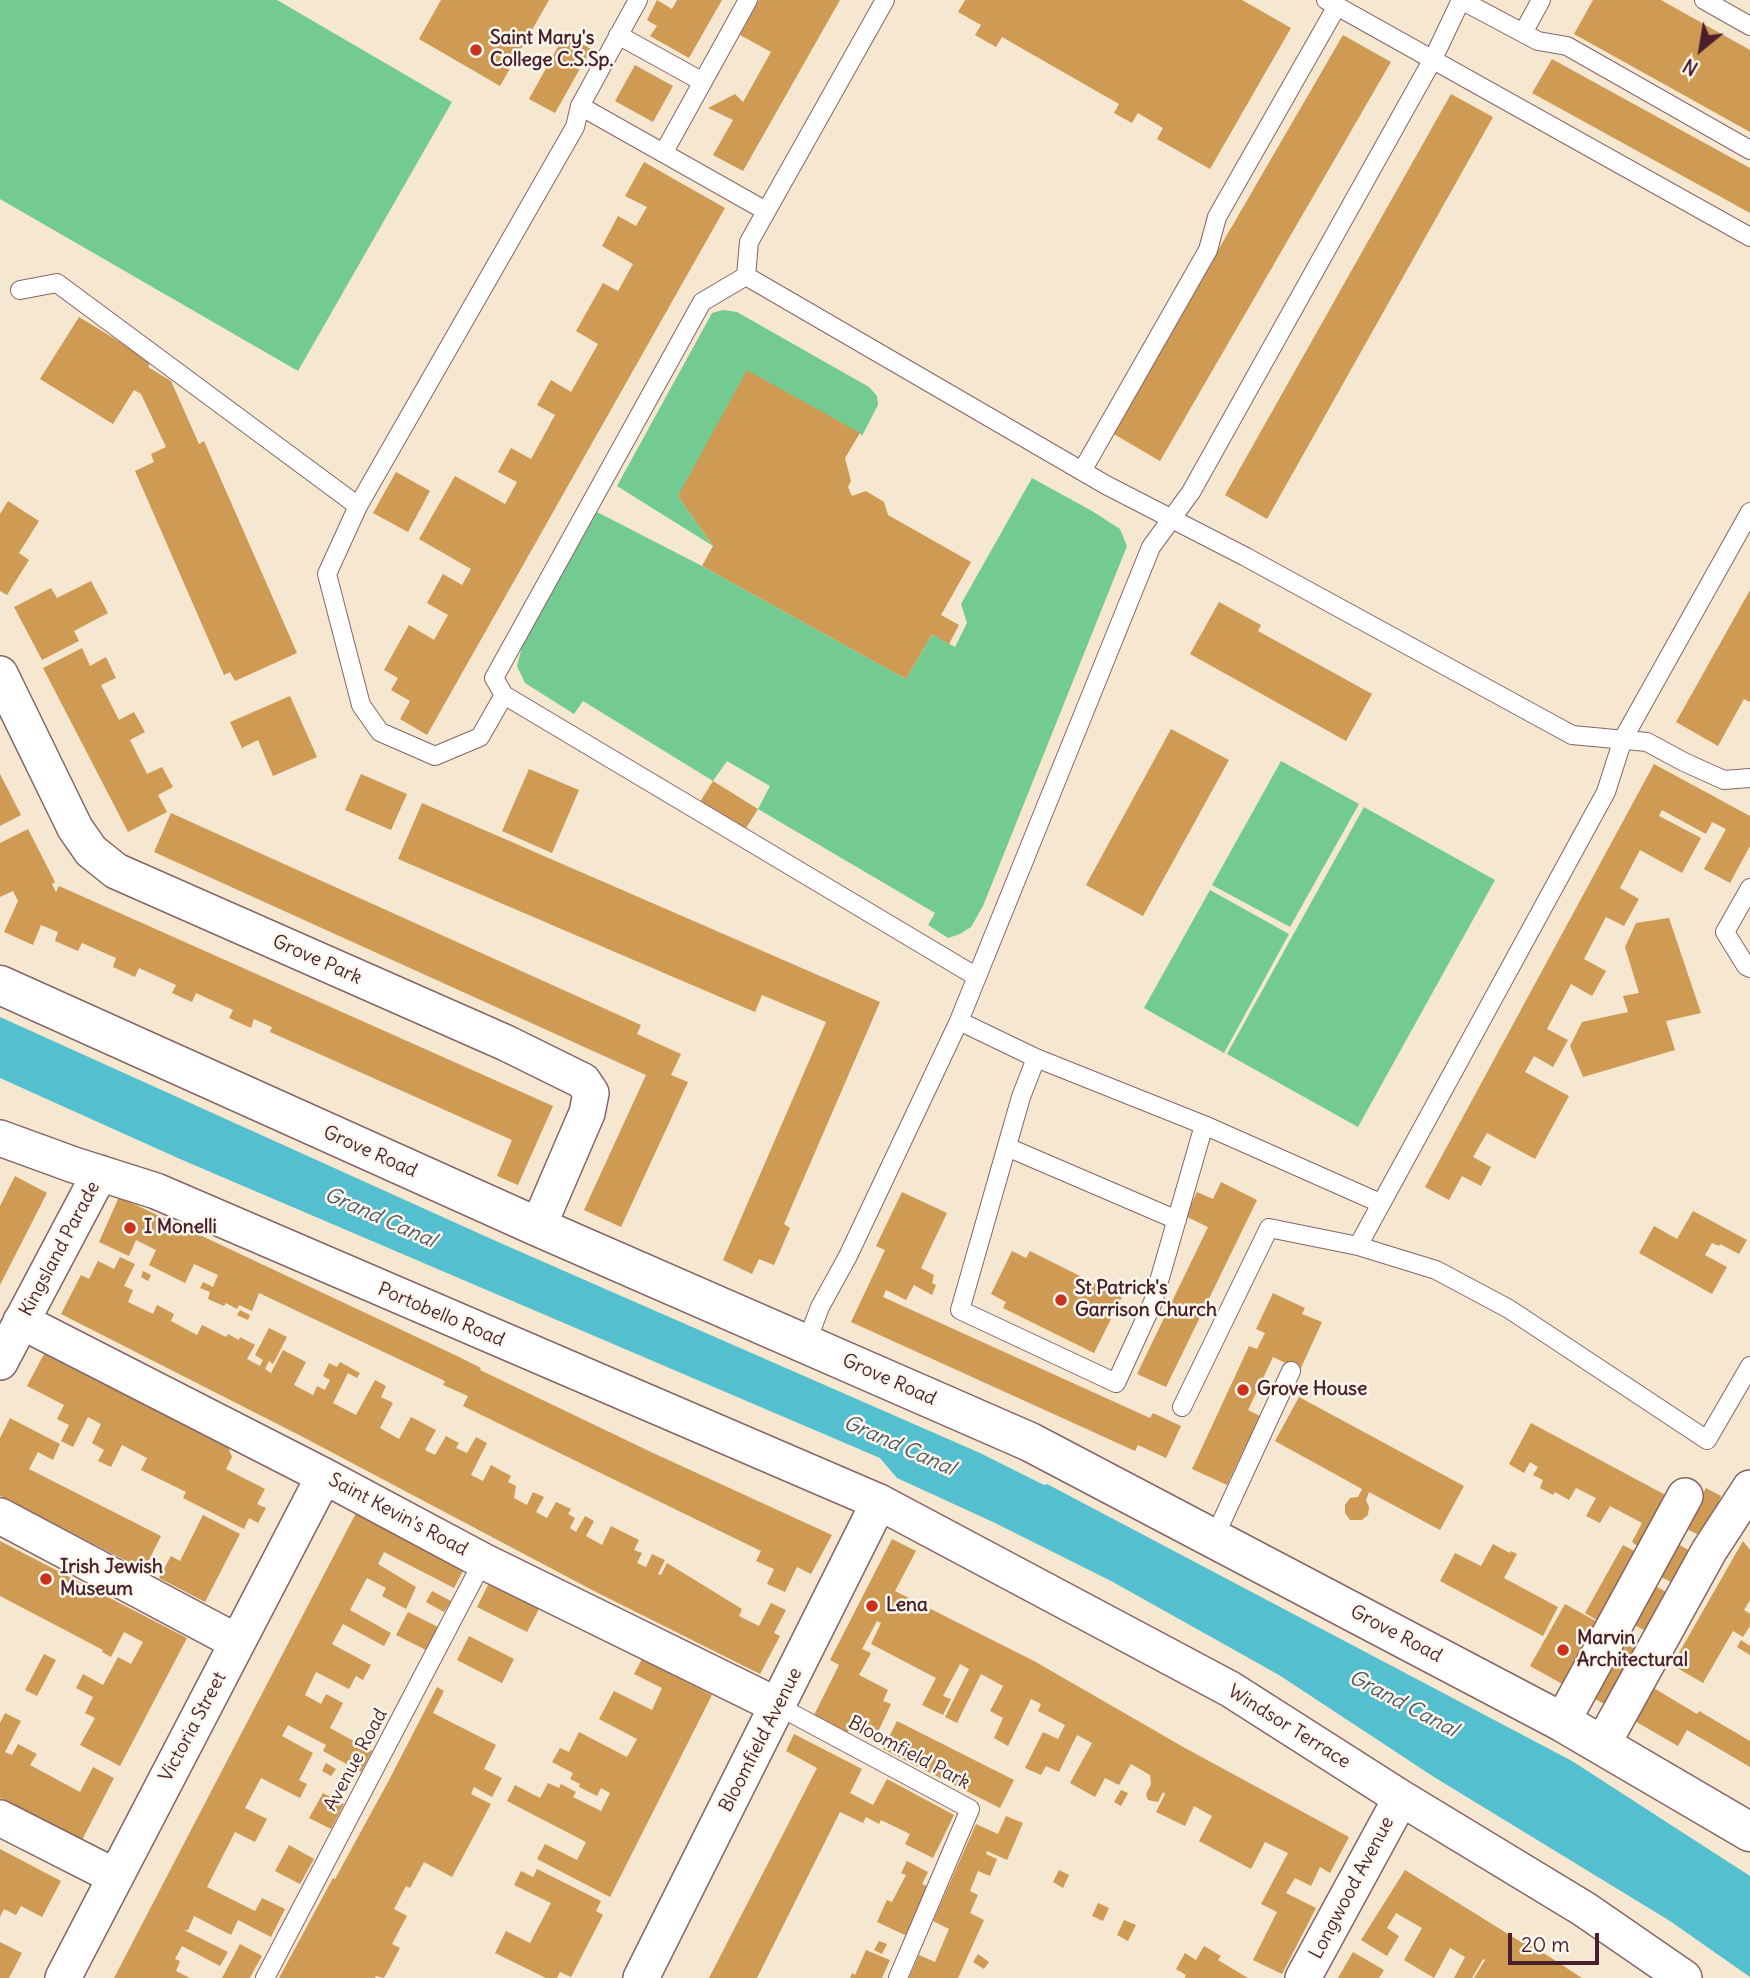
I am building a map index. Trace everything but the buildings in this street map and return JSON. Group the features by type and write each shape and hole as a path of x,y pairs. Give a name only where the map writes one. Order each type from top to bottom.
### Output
{"main road":[{"name":"Grove Road","path":"0,985 538,1227 1030,1442 1562,1722 1750,1832"}],"street":[{"name":"Grove Park","path":"0,674 75,828 91,851 116,871 493,1038 583,1081 591,1093 587,1113 538,1227"},
{"name":"Portobello Road","path":"0,1138 156,1191 879,1502"},
{"name":"Kingsland Parade","path":"0,1362 100,1173"},
{"name":"Saint Kevin's Road","path":"21,1321 324,1476 483,1561 778,1706"},
{"name":"Victoria Street","path":"62,1978 324,1476"},
{"path":"1602,1745 1709,1551 1750,1488"},
{"path":"1562,1722 1685,1496"},
{"name":"Bloomfield Avenue","path":"641,1978 879,1502"},
{"name":"Windsor Terrace","path":"879,1502 1230,1689 1401,1798 1584,1909 1684,1978"},
{"path":"0,1516 237,1642"},
{"name":"Longwood Avenue","path":"1303,1978 1401,1798"},
{"path":"0,1818 114,1876"}],"lane":[{"path":"504,695 480,737 435,756 380,732 361,705 327,575 358,506 575,127 580,106 638,0"},
{"path":"664,152 748,0"},
{"path":"746,275 749,242 885,0"},
{"path":"806,1344 820,1307 848,1256 959,1021 1151,547 1191,492 1433,59 1461,0 1538,41 1567,46 1750,150"},
{"path":"1523,33 1542,0"},
{"path":"1704,0 1750,26"},
{"path":"1082,471 1208,250 1217,217 1332,3 1750,237"},
{"path":"618,35 703,82"},
{"path":"580,106 766,211"},
{"path":"746,275 1082,471 1572,735 1647,742 1724,780 1750,778"},
{"path":"746,275 702,302 494,678 504,695 976,977"},
{"path":"20,290 57,283 358,506"},
{"path":"1358,1246 1606,792 1623,739 1750,512"},
{"path":"1750,888 1725,932 1746,967 1750,968"},
{"path":"959,1021 1036,1058 1204,1125 1380,1203"},
{"path":"1036,1058 1021,1097 960,1310 1116,1383 1153,1302 1204,1125"},
{"path":"1007,1147 1177,1220"},
{"path":"1182,1407 1269,1228 1358,1246 1436,1270 1509,1309 1707,1440 1750,1366"},
{"path":"1213,1538 1291,1371"},
{"name":"Avenue Road","path":"265,1978 483,1561"},
{"name":"Bloomfield Park","path":"778,1706 970,1809 898,1978"}],"green space":[{"path":"0,0 277,0 452,102 298,371 0,199"},
{"path":"723,310 737,312 869,387 877,396 878,405 862,436 860,433 678,496 713,546 617,486 712,313"},
{"path":"1032,478 1120,529 1127,546 983,906 971,927 960,934 948,938 928,925 935,913 758,809 770,786 727,761 713,781 583,701 574,714 525,683 517,666 523,643 597,512 702,566 906,679 932,634 955,647 967,623 961,604"},
{"path":"1281,761 1359,804 1290,927 1212,885"},
{"path":"1364,807 1495,880 1358,1127 1227,1054"},
{"path":"1210,890 1289,934 1224,1053 1144,1008"}],"water":[{"name":"Grand Canal","path":"0,1017 498,1242 980,1453 1044,1485 1047,1484 1572,1761 1750,1876 1750,1977 1670,1921 1434,1777 1279,1675 1113,1582 897,1478 880,1458 180,1159 0,1078"}],"place":[{"name":"Saint Mary's College C.S.Sp.","path":"476,50"},
{"name":"I Monelli","path":"130,1228"},
{"name":"St Patrick's Garrison Church","path":"1061,1300"},
{"name":"Grove House","path":"1243,1390"},
{"name":"Irish Jewish Museum","path":"46,1579"},
{"name":"Lena","path":"872,1606"},
{"name":"Marvin Architectural","path":"1563,1650"}]}
